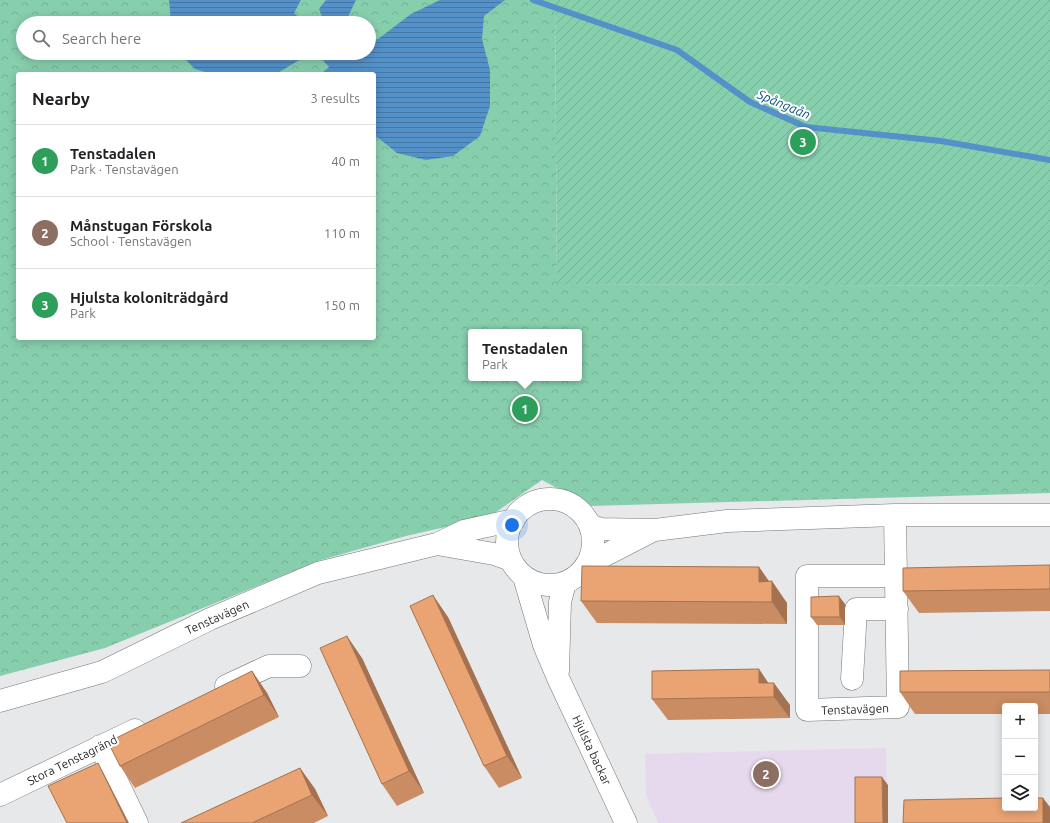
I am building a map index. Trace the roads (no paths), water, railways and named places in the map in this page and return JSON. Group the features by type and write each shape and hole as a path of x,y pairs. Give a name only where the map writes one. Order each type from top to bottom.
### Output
{"street":[{"path":"541,499 556,499 570,503 582,512 590,525 593,538 592,552 586,565 577,576 565,583 551,586 537,584 524,577 514,568 508,555 506,541 507,534 519,512 527,504 541,499"},
{"path":"590,525 601,529 655,530 727,521 895,515 1050,515"},
{"name":"Tenstavägen","path":"895,515 897,609 898,707 807,710 807,576 896,576"},
{"name":"Tenstavägen","path":"0,701 102,672 210,619 318,573 437,544 464,531 514,520"},
{"path":"586,565 655,530"},
{"name":"Tenstavägen","path":"437,544 494,554 511,560"},
{"name":"Hjulsta backar","path":"524,577 544,646 626,823"},
{"name":"Hjulsta backar","path":"558,678 560,602 565,583"},
{"path":"852,679 856,609 897,609"},
{"path":"206,696 269,666 300,666"},
{"name":"Stora Tenstagränd","path":"0,795 149,723"},
{"path":"100,746 137,823"},
{"path":"70,761 80,782"}],"water":[{"path":"169,0 301,0 294,13 297,16 170,16"},
{"path":"326,0 356,0 348,16 322,16 319,9"},
{"path":"440,0 505,0 484,16 482,39 490,70 490,106 480,136 453,156 426,160 397,153 376,138 376,72 323,72 329,67 322,60 376,60 376,39 411,14"},
{"path":"186,60 299,60 279,72 205,72 195,69"}],"waterway":[{"name":"Spångaån","path":"533,0 677,50 750,102 806,127 941,141 1050,160"}],"place":[{"name":"Hjulsta koloniträdgård","path":"803,142"},
{"name":"Tenstadalen","path":"525,409"},
{"name":"Månstugan Förskola","path":"766,774"}]}
